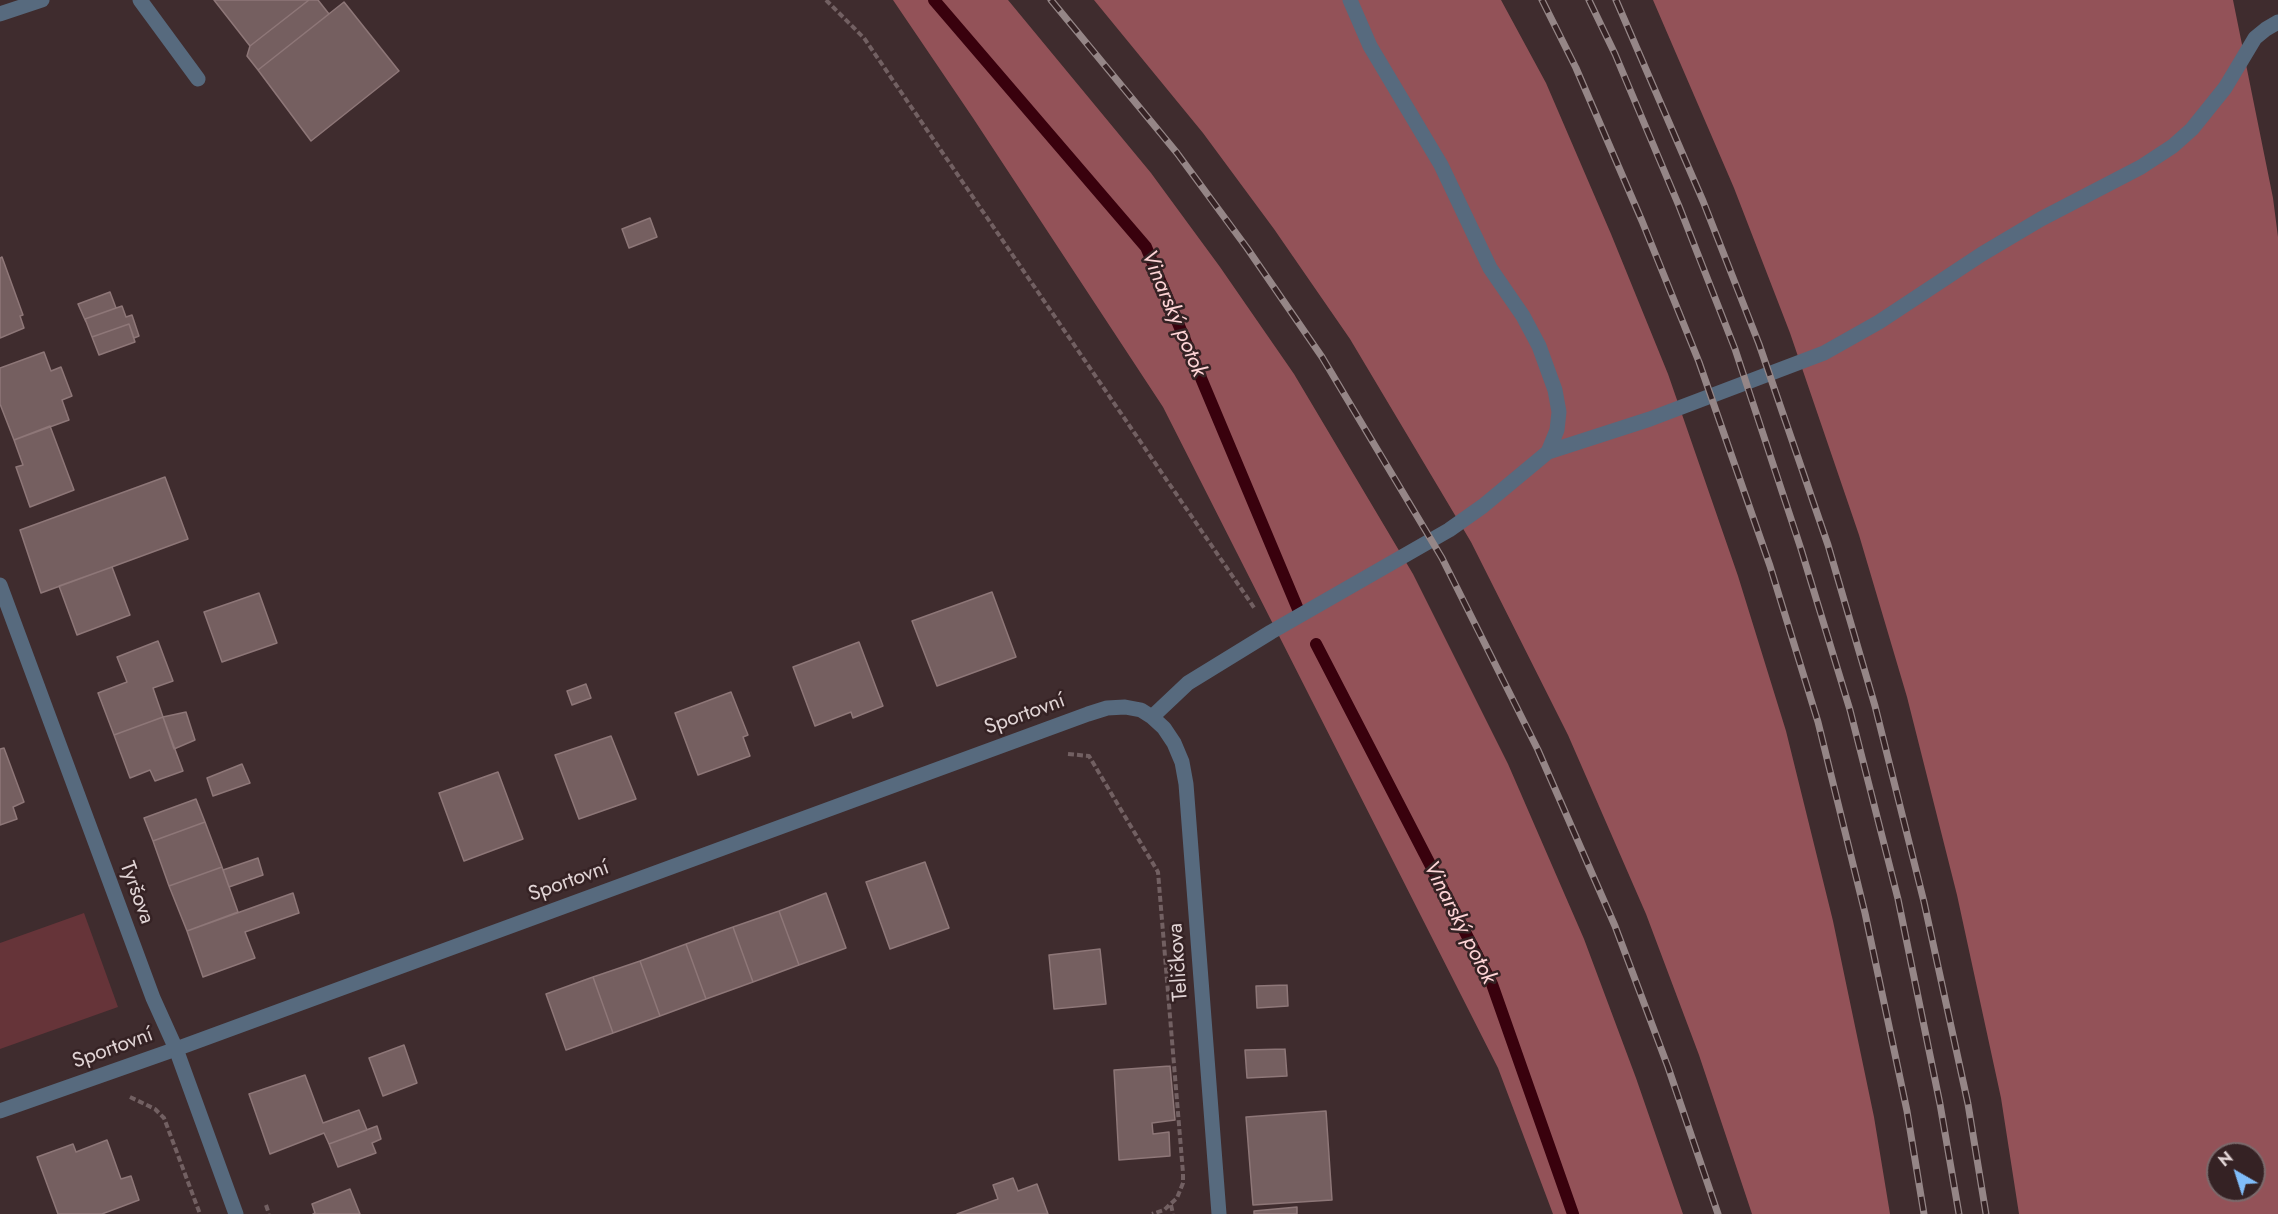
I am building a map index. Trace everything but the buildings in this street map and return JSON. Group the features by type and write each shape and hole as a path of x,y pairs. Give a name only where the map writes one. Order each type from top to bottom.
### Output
{"street":[{"path":"0,14 42,0"},
{"path":"140,0 198,79"},
{"path":"1350,0 1370,46 1441,165 1490,268 1523,316 1539,346 1555,390 1559,412 1557,430 1548,452"},
{"path":"1152,717 1188,683 1271,632 1449,530 1483,506 1548,452 1650,419 1824,353 1851,339 2041,219 2141,167 2173,146 2192,129 2210,109 2255,38 2266,28 2278,22"},
{"name":"Tyršova","path":"0,585 153,998 176,1049 236,1214"},
{"name":"Sportovní","path":"0,1111 176,1049 1088,714 1107,708 1125,706 1141,710 1152,717"},
{"name":"Teličkova","path":"1152,717 1174,743 1182,762 1186,784 1219,1214"}],"path":[{"path":"826,0 864,38 1271,632"},
{"path":"1067,754 1089,756 1158,872 1183,1183 1178,1198 1171,1205 1152,1214"},
{"path":"122,1096 142,1101 164,1118 200,1214"},
{"path":"265,1203 269,1214"},
{"path":"1171,1205 1173,1214"}],"shaded area":[{"path":"893,0 1008,0 1151,173 1294,374 1413,574 1508,764 1584,939 1636,1078 1683,1214 1553,1214 1498,1068 1163,407"},
{"path":"1094,0 1501,0 1546,83 1611,234 1668,374 1738,576 1786,731 1833,921 1874,1117 1890,1214 1752,1214 1699,1055 1646,914 1568,735 1471,542 1350,339 1274,229 1203,133"},
{"path":"1653,0 2233,0 2273,198 2278,237 2278,1214 2019,1214 2001,1098 1957,895 1907,697 1859,535 1790,333 1734,188"},
{"path":"84,913 118,1007 0,1049 0,943"}],"waterway":[{"name":"Vinarský potok","path":"934,0 1146,247 1300,614"},
{"name":"Vinarský potok","path":"1316,644 1492,984 1573,1214"}],"railway":[{"path":"1051,0 1177,153 1247,248 1322,357 1442,558 1538,750 1615,926 1668,1067 1718,1214"},
{"path":"1542,0 1576,68 1642,221 1699,362 1770,566 1818,722 1865,913 1907,1111 1924,1214"},
{"path":"1589,0 1615,54 1679,206 1735,349 1801,549 1850,710 1898,899 1940,1104 1959,1214"},
{"path":"1616,0 1703,201 1759,344 1828,545 1875,706 1924,902 1968,1104 1986,1214"}]}
